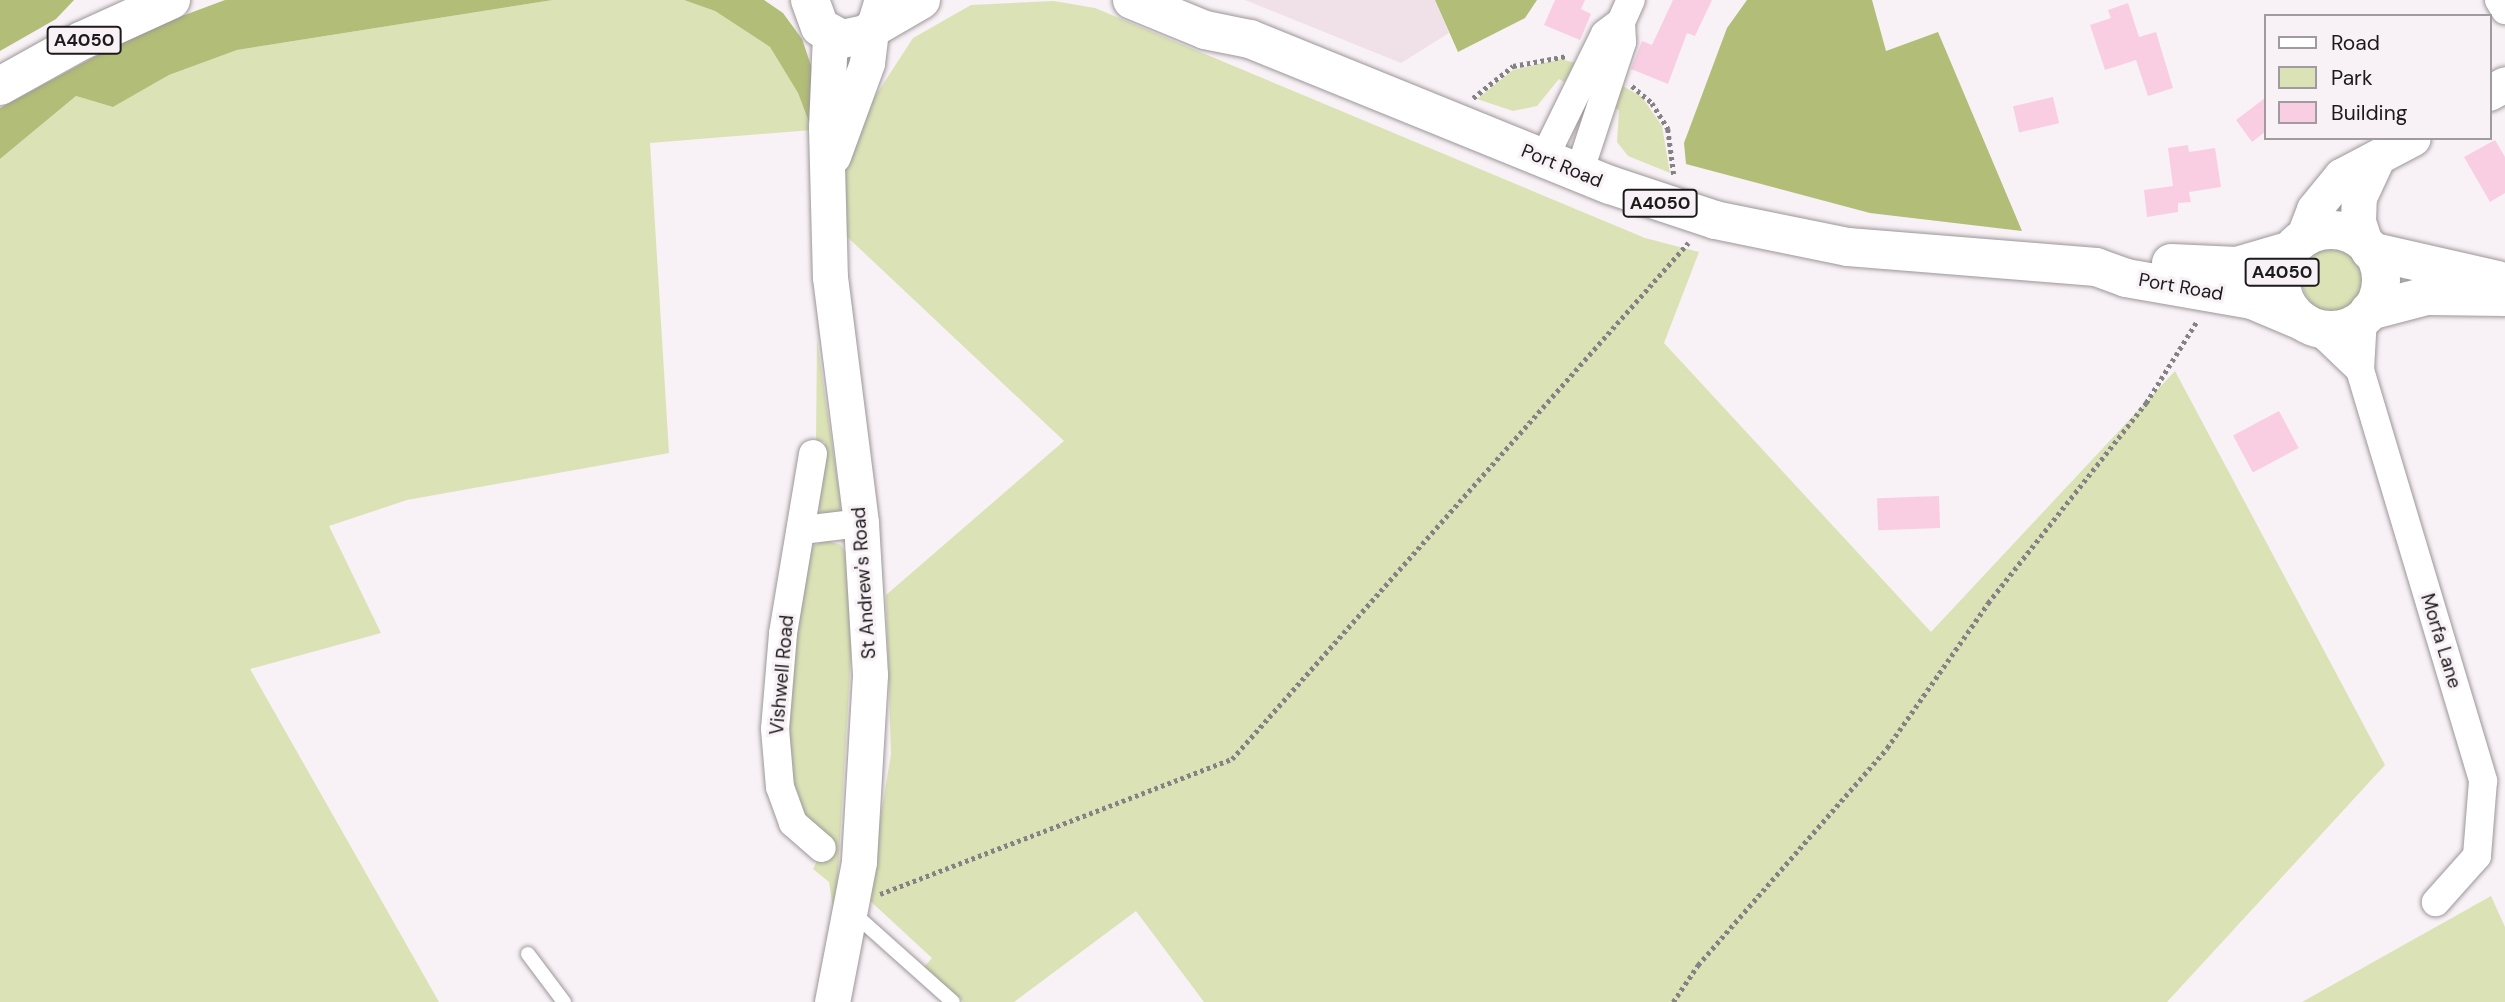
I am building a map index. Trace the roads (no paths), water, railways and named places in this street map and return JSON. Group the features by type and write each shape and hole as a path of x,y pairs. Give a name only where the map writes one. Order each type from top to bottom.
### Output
{"main road":[{"name":"A4050","path":"0,86 119,10 171,0"},
{"path":"812,13 854,39 877,18 921,0"},
{"name":"Port Road","path":"1132,0 1205,30 1250,39 1578,173 1699,215 1848,247 2096,267 2126,278 2252,300 2309,324 2337,329 2366,315 2427,296 2505,297"},
{"name":"Port Road","path":"1182,0 1213,12 1250,39"},
{"name":"Port Road","path":"2096,267 2127,260 2237,265 2333,230 2367,247 2505,281"},
{"name":"A4050","path":"2297,244 2283,265 2283,295 2309,324"},
{"path":"2366,315 2381,282 2367,247"}],"street":[{"path":"2500,0 2505,10"},
{"path":"1578,173 1605,34 1626,11"},
{"name":"St Andrew's Road","path":"812,13 830,163 827,233 835,341 861,523 870,675 867,772 853,902 832,1002"},
{"name":"St Andrew's Road","path":"830,163 859,88 877,18"},
{"path":"1544,158 1600,69"},
{"path":"2367,247 2358,221 2359,197 2375,162 2410,140"},
{"path":"2297,244 2326,192 2365,161 2375,162"},
{"name":"Morfa Lane","path":"2366,315 2360,370 2483,781 2477,856 2436,902"},
{"name":"Morfa Lane","path":"2309,324 2360,370"},
{"name":"Vishwell Road","path":"813,454 803,530 783,634 775,729 780,787 793,823 822,848"},
{"path":"803,530 861,523"}],"lane":[{"path":"853,902 953,1002"},
{"path":"528,954 564,1002"}]}
